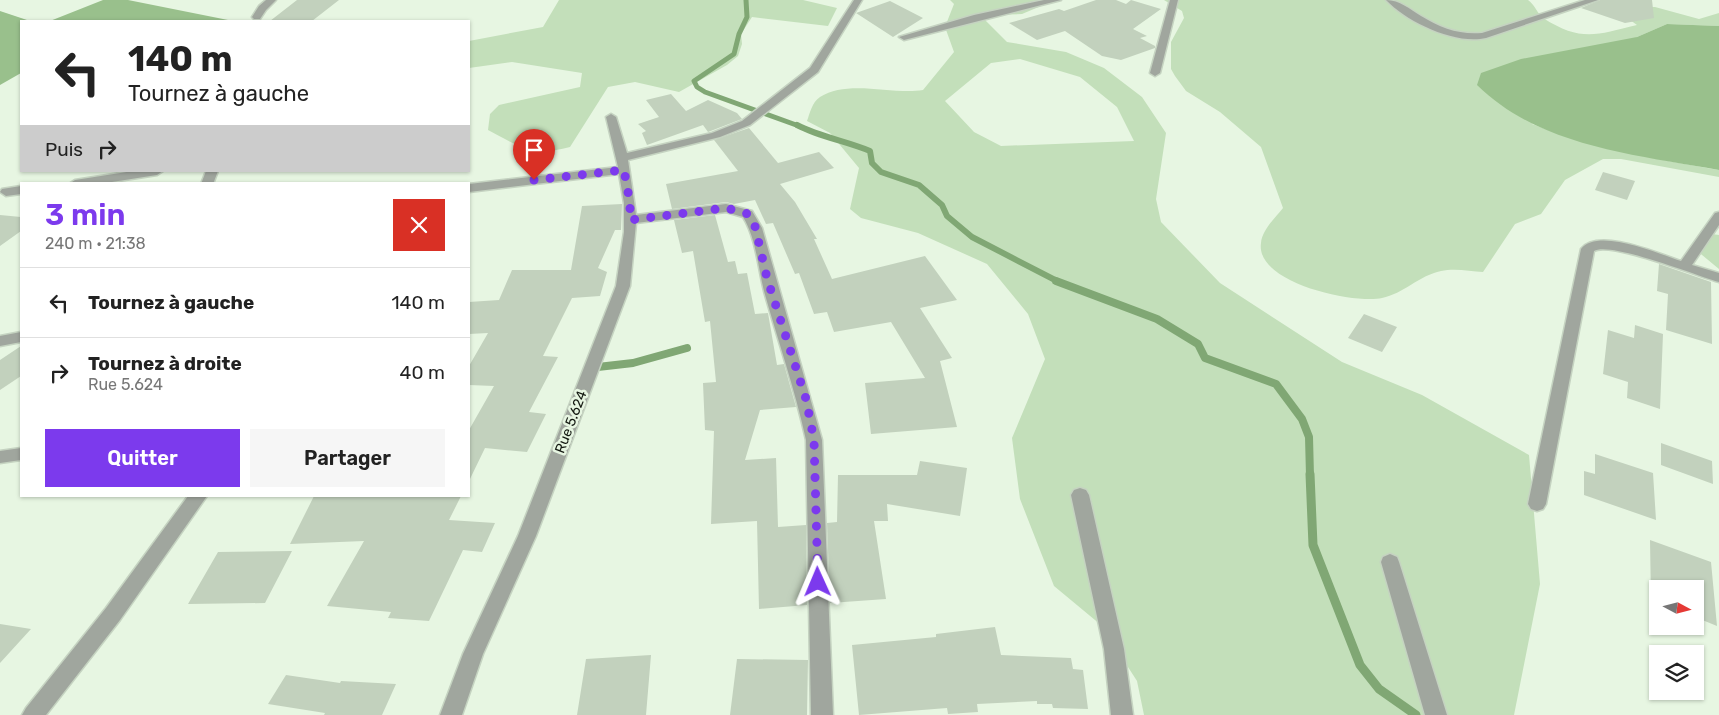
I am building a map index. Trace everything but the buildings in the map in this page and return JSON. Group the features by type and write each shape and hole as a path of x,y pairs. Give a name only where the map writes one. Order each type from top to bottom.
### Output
{"street":[{"path":"257,17 262,8 272,0"},
{"path":"470,188 623,164 716,135 746,123 814,70 858,0"},
{"path":"904,37 1057,0"},
{"path":"1155,73 1174,0"},
{"path":"1390,0 1446,33 1467,38 1483,36 1594,0"},
{"name":"Rue 5.624","path":"451,715 473,654 527,536 623,286 630,203 623,164 611,117"},
{"path":"88,182 152,172"},
{"path":"2,194 20,190"},
{"path":"630,220 726,208 748,214 754,222 767,278 806,399 814,440 822,715"},
{"path":"1684,267 1719,216"},
{"path":"1537,504 1588,249 1596,244 1608,244 1719,278"},
{"path":"0,341 20,337"},
{"path":"0,457 20,454"},
{"path":"1080,495 1114,649 1122,715"},
{"path":"33,715 113,614 197,497"},
{"path":"1390,562 1436,715"}],"green space":[{"path":"103,0 128,0 228,20 53,20"},
{"path":"559,0 803,0 837,8 828,26 752,17 741,34 742,44 738,56 727,65 679,92 635,82 608,87 570,147 546,151 527,149 488,130 490,114 499,105 580,87 582,73 512,62 470,68 470,41 543,27"},
{"path":"950,0 1038,0 1041,6 1022,14 993,15 984,19 1007,42 1066,52 1104,68 1142,97 1166,133 1156,199 1161,222 1220,283 1342,362 1422,395 1529,455 1540,584 1514,715 1144,715 1137,681 1101,625 1054,586 1020,499 1012,438 1045,359 1028,314 987,264 918,233 861,218 850,209 859,168 830,133 807,121 815,102 820,97 831,92 857,88 898,91 923,90 954,52 945,27 954,4","holes":["1020,59 1080,77 1117,107 1134,141 1001,146 974,132 945,101 991,63"]},
{"path":"1164,0 1528,0 1543,18 1556,26 1568,31 1589,34 1610,32 1637,25 1612,7 1655,7 1699,19 1719,13 1719,26 1667,24 1637,37 1532,124 1601,146 1719,170 1719,177 1621,159 1603,159 1565,180 1541,214 1515,224 1483,272 1446,270 1433,273 1397,293 1382,298 1350,298 1309,288 1289,280 1273,269 1263,257 1261,243 1264,233 1283,208 1261,147 1220,112 1186,91 1175,76 1171,69 1171,42 1184,18 1182,11"},
{"path":"0,11 27,20 20,20 20,74 0,85"},
{"path":"1667,24 1719,26 1719,170 1623,153 1559,135 1530,122 1502,106 1477,85 1481,73 1521,59 1637,37"},
{"path":"1704,233 1719,235 1719,269 1696,250"}],"waterway":[{"path":"746,0 747,17 739,34 734,54 694,81 697,87 705,92 799,126"},
{"path":"797,125 870,151 872,163 881,172 919,185 942,205 947,216 972,237 1059,282"},
{"path":"1056,281 1157,319 1198,344 1205,358 1276,384 1302,419 1309,437 1310,476"},
{"path":"589,368 633,363 687,348"},
{"path":"1310,474 1313,545 1360,665 1379,689 1416,715"}],"route":[{"path":"534,180 624,170 630,203 630,220 726,208 748,214 754,222 767,278 788,338 806,399 814,440 818,582"}]}
